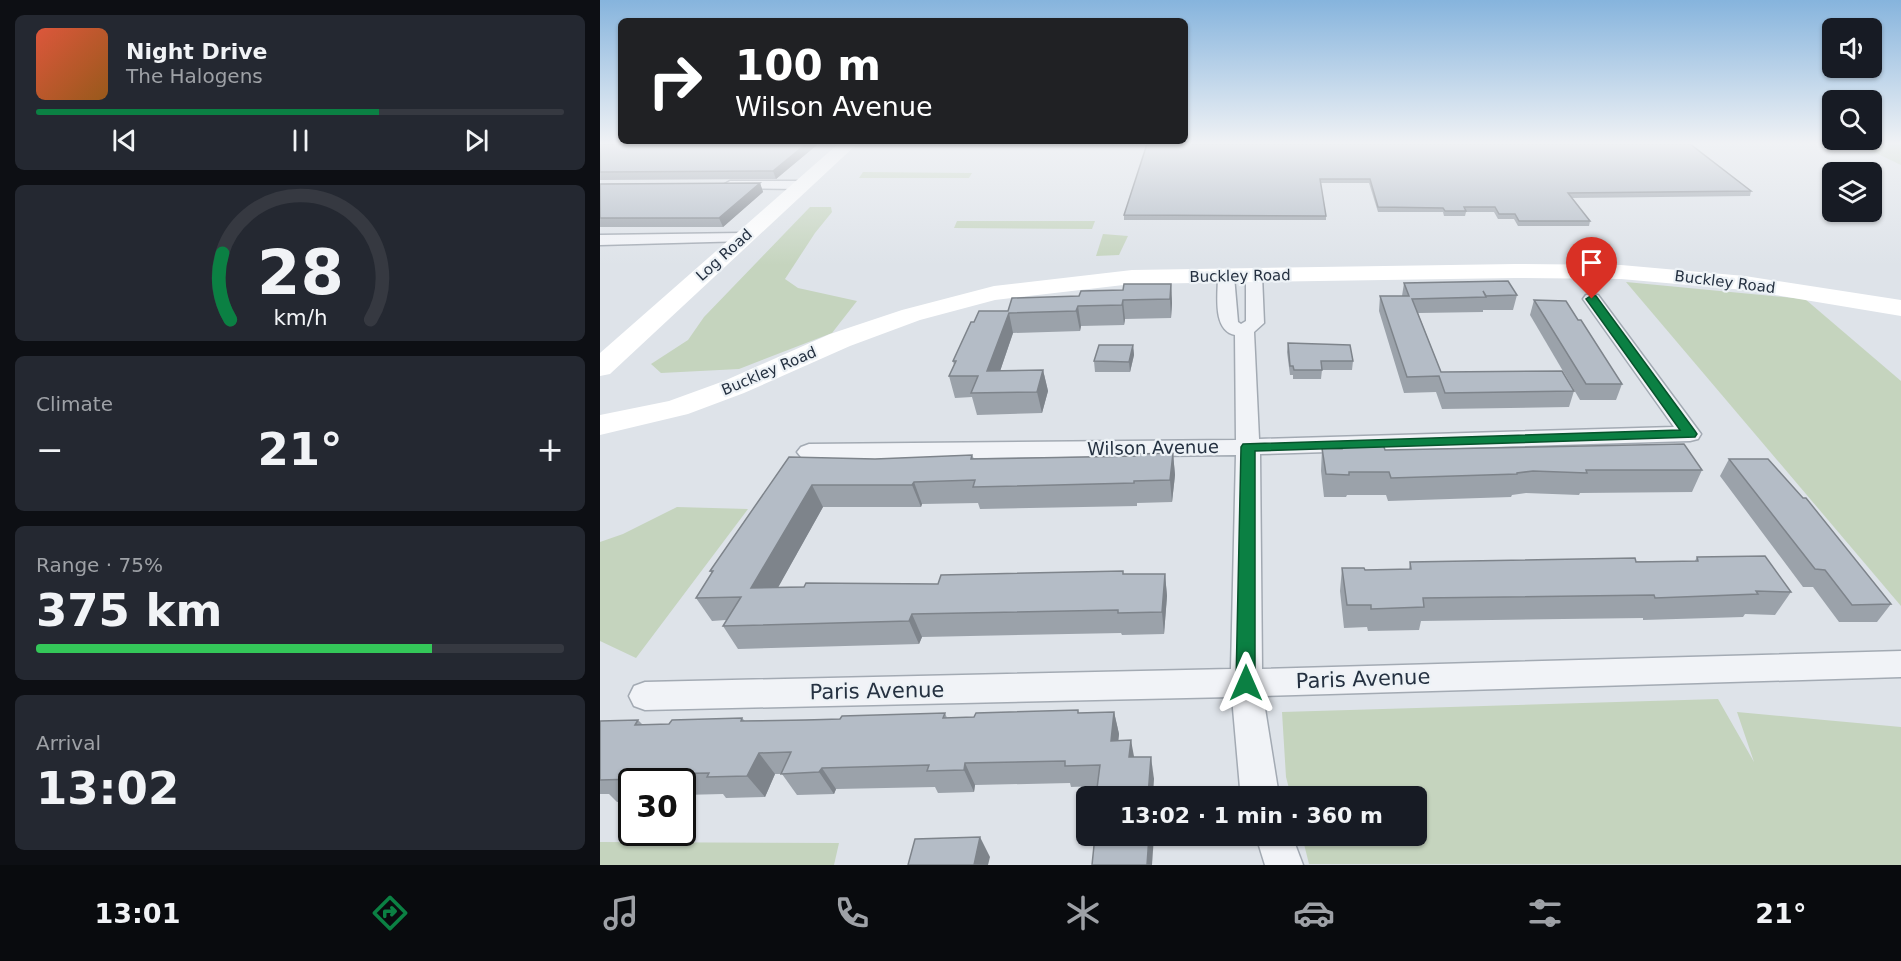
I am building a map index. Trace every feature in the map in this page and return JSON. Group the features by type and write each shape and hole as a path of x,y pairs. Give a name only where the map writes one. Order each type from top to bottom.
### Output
{"street":[{"path":"718,185 800,185"},
{"name":"Log Road","path":"600,368 800,185"},
{"path":"600,240 742,238"},
{"name":"Buckley Road","path":"600,425 676,408 734,387 873,328 911,315 994,293 1132,277 1515,271 1621,272 1745,283 1901,308"},
{"path":"1226,276 1229,323 1234,328 1244,330 1255,323 1254,276"},
{"name":"Wilson Avenue","path":"809,452 1248,447 1690,434 1592,299"},
{"path":"1244,330 1248,447 1246,683 1258,786"},
{"name":"Paris Avenue","path":"645,696 1246,683 1901,664"},
{"path":"1277,846 1284,865"}],"green space":[{"path":"810,207 831,207 832,212 815,233 785,279 798,288 857,301 832,333 739,369 661,373 651,364 688,340 704,317"},
{"path":"957,221 1095,221 1092,229 954,228"},
{"path":"1103,234 1128,236 1119,255 1096,256"},
{"path":"1626,282 1805,299 1901,381 1901,606"},
{"path":"677,507 748,509 636,658 600,641 600,542 623,534"},
{"path":"1718,699 1754,762 1737,712 1901,727 1901,865 1309,864 1304,846 1427,846 1427,786 1288,786 1282,712"},
{"path":"600,842 618,842 618,846 696,846 696,842 839,843 834,865 600,865"}],"building":[{"path":"600,184 758,184 719,218 600,218"},
{"path":"1134,184 1321,184 1326,216 1124,215"},
{"path":"1372,184 1742,184 1751,191 1568,193 1590,221 1519,221 1515,214 1499,214 1495,207 1464,207 1466,211 1445,211 1443,208 1378,207"},
{"path":"1508,281 1517,295 1486,296 1483,291 1486,297 1412,299 1441,372 1562,371 1574,391 1445,393 1439,376 1407,377 1380,296 1409,296 1404,283"},
{"path":"1124,284 1171,284 1170,299 1123,300 1122,305 1078,306 1076,311 1009,313 987,371 1043,370 1037,392 971,393 978,376 949,376 956,361 953,361 971,322 974,322 979,311 1008,311 1012,298 1079,296 1081,291 1123,290"},
{"path":"1534,300 1566,301 1578,320 1581,320 1622,384 1586,384"},
{"path":"1288,343 1350,345 1353,361 1321,361 1322,370 1294,370 1293,366 1290,366"},
{"path":"1099,345 1133,345 1129,362 1094,361"},
{"path":"1383,444 1385,450 1684,444 1702,470 1586,470 1587,473 1533,471 1517,474 1391,478 1389,472 1326,474 1322,448 1342,449 1342,445"},
{"path":"1173,453 1170,480 973,487 975,480 914,482 912,485 812,485 751,588 804,587 806,583 938,584 941,575 1123,571 1123,574 1165,574 1162,612 1118,613 1118,610 912,614 909,621 723,626 741,597 696,598 713,571 710,571 789,457 875,459 972,455 971,459 1138,456 1138,454"},
{"path":"1729,459 1768,459 1803,498 1806,498 1891,604 1852,605 1825,570 1815,569"},
{"path":"1765,556 1791,592 1756,591 1758,594 1655,598 1654,595 1423,598 1424,607 1371,609 1371,605 1347,605 1342,568 1411,569 1410,562 1635,558 1636,562 1698,561 1697,557"},
{"path":"1078,710 1078,713 1114,712 1111,741 1131,740 1129,757 1151,757 1149,786 1097,786 1100,765 1065,766 1065,761 965,763 964,770 927,771 929,765 822,768 819,772 781,774 791,752 759,753 747,776 707,777 709,773 696,773 696,768 618,768 618,780 600,780 600,721 638,720 635,725 669,724 672,720 742,718 741,721 806,720 840,719 842,716 945,713 943,718 974,717 976,713"},
{"path":"980,837 974,865 908,865 915,839"},
{"path":"1094,846 1148,846 1147,865 1092,865"}],"route":[{"path":"1246,683 1248,447 1690,434 1592,299"}]}
